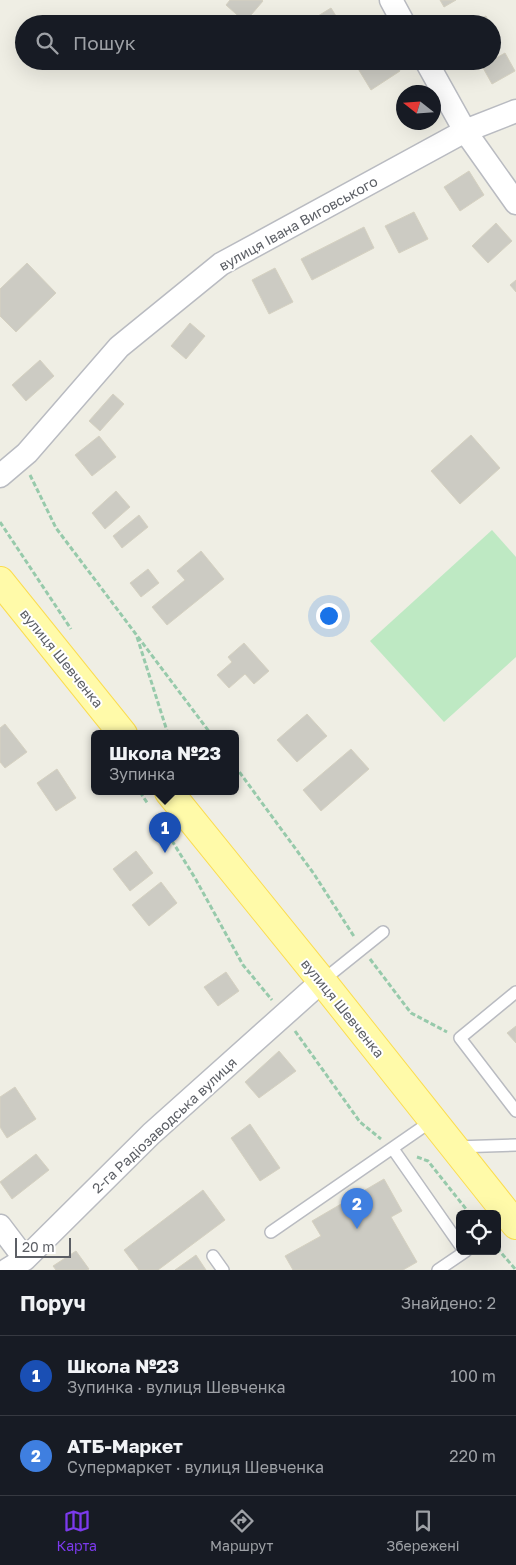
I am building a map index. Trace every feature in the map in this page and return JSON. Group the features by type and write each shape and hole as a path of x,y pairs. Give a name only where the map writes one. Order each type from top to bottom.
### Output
{"main road":[{"name":"вулиця Шевченка","path":"0,581 120,730"},
{"name":"вулиця Шевченка","path":"171,795 433,1120 508,1222"}],"street":[{"path":"391,0 399,15"},
{"path":"431,70 464,130 516,203"},
{"name":"вулиця Івана Виговського","path":"0,476 27,453 118,347 221,264 464,130 516,111"},
{"name":"2-га Радіозаводська вулиця","path":"16,1264 150,1134 322,981"},
{"path":"0,1226 16,1264"}],"lane":[{"path":"322,981 383,932"},
{"path":"516,992 460,1038 516,1110"},
{"path":"271,1232 433,1120"},
{"path":"454,1147 516,1145"},
{"path":"393,1149 456,1239"},
{"path":"438,1270 458,1255"},
{"path":"214,1256 223,1270"}],"path":[{"path":"21,458 56,528 208,730"},
{"path":"135,633 167,730"},
{"path":"239,771 314,874 362,949 411,1013 460,1038"},
{"path":"160,821 196,878 243,965 284,1015 360,1122 393,1149 428,1161 467,1210"},
{"path":"501,1253 516,1270"}],"green space":[{"path":"492,530 516,557 516,657 444,722 370,641"}],"building":[{"path":"230,0 263,1 251,15 237,15 226,5"},
{"path":"440,0 456,0 444,7"},
{"path":"331,8 335,15 320,15"},
{"path":"505,53 515,71 492,84 484,70 501,70 501,55"},
{"path":"359,70 399,70 400,71 371,90"},
{"path":"469,171 484,195 460,211 444,187"},
{"path":"414,212 428,239 399,253 385,226"},
{"path":"496,223 512,241 488,263 472,246"},
{"path":"364,227 374,248 312,280 301,259"},
{"path":"27,263 56,293 16,332 0,316 0,289"},
{"path":"275,268 293,302 269,314 252,280"},
{"path":"516,280 516,292 510,285"},
{"path":"190,323 205,336 186,359 171,346"},
{"path":"40,360 54,376 26,401 12,385"},
{"path":"113,394 124,404 100,431 89,421"},
{"path":"471,435 500,468 460,504 431,471"},
{"path":"99,436 116,457 92,476 75,455"},
{"path":"116,491 130,507 105,529 92,513"},
{"path":"139,515 148,527 122,548 113,536"},
{"path":"201,551 224,579 167,625 152,607 185,580 177,571"},
{"path":"148,569 159,583 141,597 130,583"},
{"path":"244,643 269,671 254,684 245,674 229,688 217,675 232,662 228,657"},
{"path":"307,714 327,736 297,762 277,740"},
{"path":"5,724 27,752 5,768 0,762 0,728"},
{"path":"351,749 369,769 321,811 303,790"},
{"path":"57,769 76,798 56,811 37,783"},
{"path":"136,851 153,873 130,891 113,869"},
{"path":"161,882 177,903 149,926 132,905"},
{"path":"226,972 239,991 218,1006 204,987"},
{"path":"516,1026 516,1043 507,1033"},
{"path":"279,1051 296,1071 259,1098 245,1082"},
{"path":"15,1087 36,1119 7,1138 0,1127 0,1097"},
{"path":"250,1124 280,1168 260,1181 231,1138"},
{"path":"36,1154 49,1170 12,1199 0,1182"},
{"path":"384,1179 402,1211 391,1217 417,1262 403,1270 293,1270 285,1256 321,1236 312,1221"},
{"path":"203,1190 225,1220 158,1270 139,1270 124,1250"},
{"path":"76,1251 89,1269 56,1270 53,1266"},
{"path":"196,1255 206,1270 175,1270"}],"place":[{"name":"Школа №23","path":"165,853"},
{"name":"АТБ-Маркет","path":"357,1229"}]}
